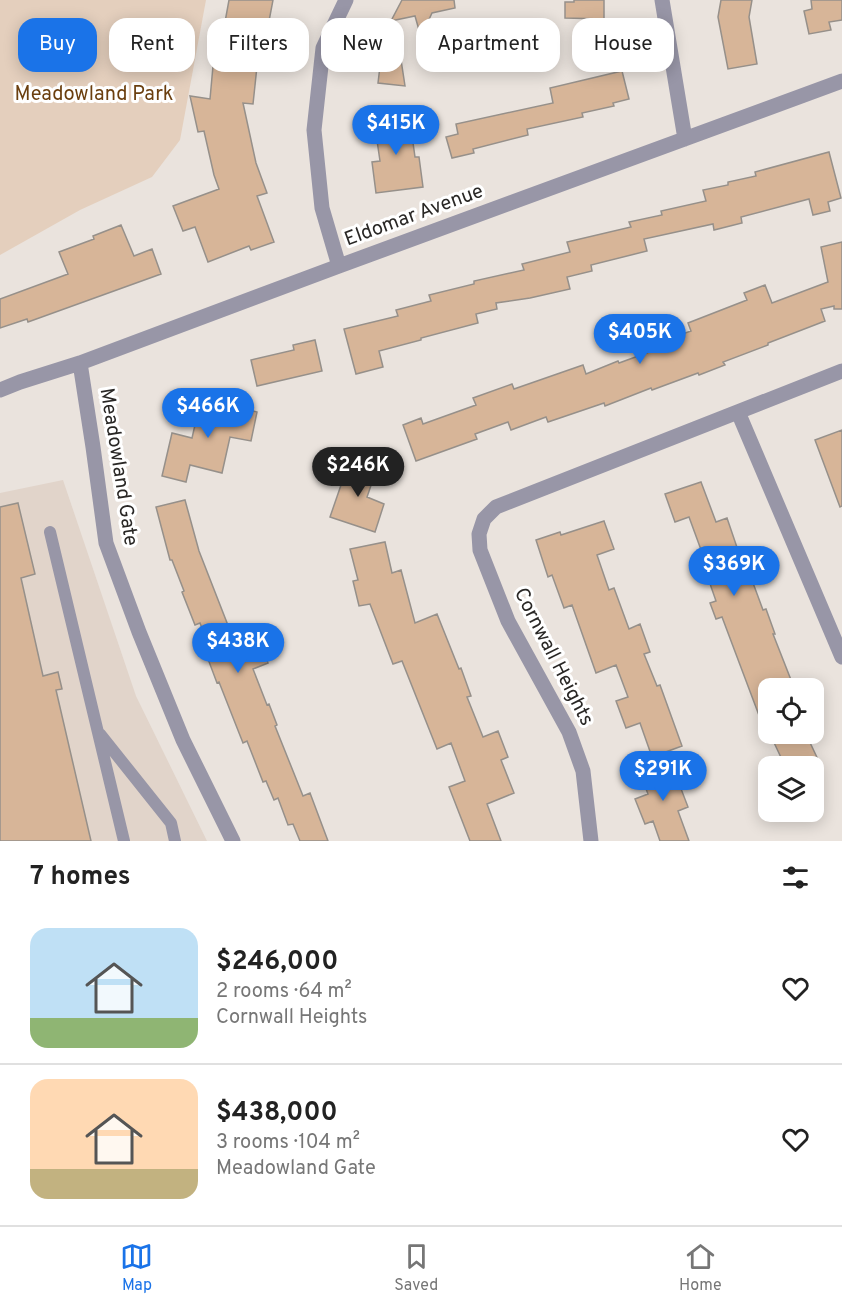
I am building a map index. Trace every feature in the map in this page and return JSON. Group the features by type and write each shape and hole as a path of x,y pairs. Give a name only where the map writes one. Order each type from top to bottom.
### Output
{"street":[{"path":"339,266 322,208 314,130 323,48 346,0"},
{"path":"662,0 685,139"},
{"name":"Eldomar Avenue","path":"0,390 80,363 842,81"},
{"name":"Meadowland Gate","path":"80,363 106,543 183,740 233,841"},
{"name":"Cornwall Heights","path":"591,841 583,771 569,732 508,621 480,550 479,534 484,519 496,507 842,371"},
{"path":"738,412 842,657"}],"lane":[{"path":"50,532 124,841"},
{"path":"98,731 171,823 175,841"}],"shaded area":[{"path":"63,480 136,696 207,841 0,841 0,493"}],"green space":[{"name":"Meadowland Park","path":"0,0 206,0 195,59 195,18 109,18 109,72 193,72 180,140 152,177 80,210 0,255"}],"building":[{"path":"229,0 273,0 270,18 226,18"},
{"path":"402,0 454,0 455,8 432,13 430,18 416,20 415,16 393,18"},
{"path":"574,0 604,0 604,18 565,18 565,2 574,2"},
{"path":"721,0 752,0 749,17 757,64 728,69 718,17"},
{"path":"811,0 842,0 842,20 829,22 831,30 809,34 804,11 812,9"},
{"path":"212,72 256,72 253,104 243,103 256,163 267,193 257,196 274,242 251,250 249,246 208,262 195,227 183,231 173,206 219,189 204,131 198,132 190,96 210,99"},
{"path":"379,72 403,72 405,86 378,83"},
{"path":"622,72 629,99 613,103 614,106 582,113 583,117 527,129 528,135 473,149 474,153 452,158 446,137 458,134 456,124 553,103 550,88"},
{"path":"409,114 415,157 419,157 423,187 376,193 372,162 380,161 374,120"},
{"path":"829,152 841,198 828,202 830,211 813,215 809,199 741,217 742,223 714,230 713,224 644,239 647,251 591,265 592,271 567,277 570,289 496,303 497,309 476,314 478,323 379,351 383,367 356,374 344,329 398,316 396,310 431,301 429,295 474,284 474,281 524,270 522,264 570,252 567,242 631,227 629,222 662,215 661,211 706,201 703,190 728,185 728,182 756,176 755,172"},
{"path":"121,225 134,256 152,249 161,274 28,322 27,319 0,328 0,299 68,274 59,252 94,239 93,236"},
{"path":"842,242 842,309 834,309 834,306 821,309 825,321 723,362 725,365 699,375 698,373 605,406 604,403 548,422 546,417 511,430 508,422 475,434 477,439 416,461 403,425 421,418 423,424 476,405 473,398 512,384 514,389 583,365 586,374 663,347 662,341 691,331 688,323 747,300 744,293 765,285 772,303 828,282 821,247"},
{"path":"315,340 322,371 257,386 251,360 294,350 293,345"},
{"path":"201,399 257,412 251,441 230,437 222,473 190,465 186,482 162,476 172,433 192,438"},
{"path":"842,430 842,506 840,507 815,440"},
{"path":"350,459 377,468 367,497 384,504 375,532 330,517"},
{"path":"701,482 716,522 727,518 743,565 746,564 763,610 766,609 790,678 758,678 758,713 722,617 716,619 710,603 716,601 708,578 711,577 689,517 675,522 665,494"},
{"path":"185,500 199,551 231,633 238,631 242,643 258,637 268,663 253,669 267,705 269,704 277,725 275,726 303,796 310,793 328,841 300,841 293,824 288,825 278,798 274,800 266,781 263,782 247,741 243,743 219,682 217,683 208,659 213,657 200,623 195,625 182,592 184,591 172,560 170,560 156,507"},
{"path":"18,503 35,574 21,578 43,676 58,672 62,689 56,690 91,841 0,841 0,507"},
{"path":"604,521 614,549 597,555 609,590 614,588 629,629 640,624 650,652 644,654 657,686 660,685 682,746 652,757 640,723 626,728 616,701 628,697 616,665 596,673 572,605 564,608 552,575 548,577 536,540 560,532 561,535"},
{"path":"385,542 392,573 401,570 415,623 437,614 459,669 461,668 471,696 467,697 483,737 498,731 508,757 501,760 514,793 487,804 501,841 470,841 449,787 465,781 451,743 437,749 402,661 393,664 370,604 359,606 353,581 358,580 350,549"},
{"path":"775,744 811,744 816,756 780,756"},
{"path":"670,760 688,807 678,811 689,841 660,841 653,821 645,824 635,799 648,794 639,771"}]}
